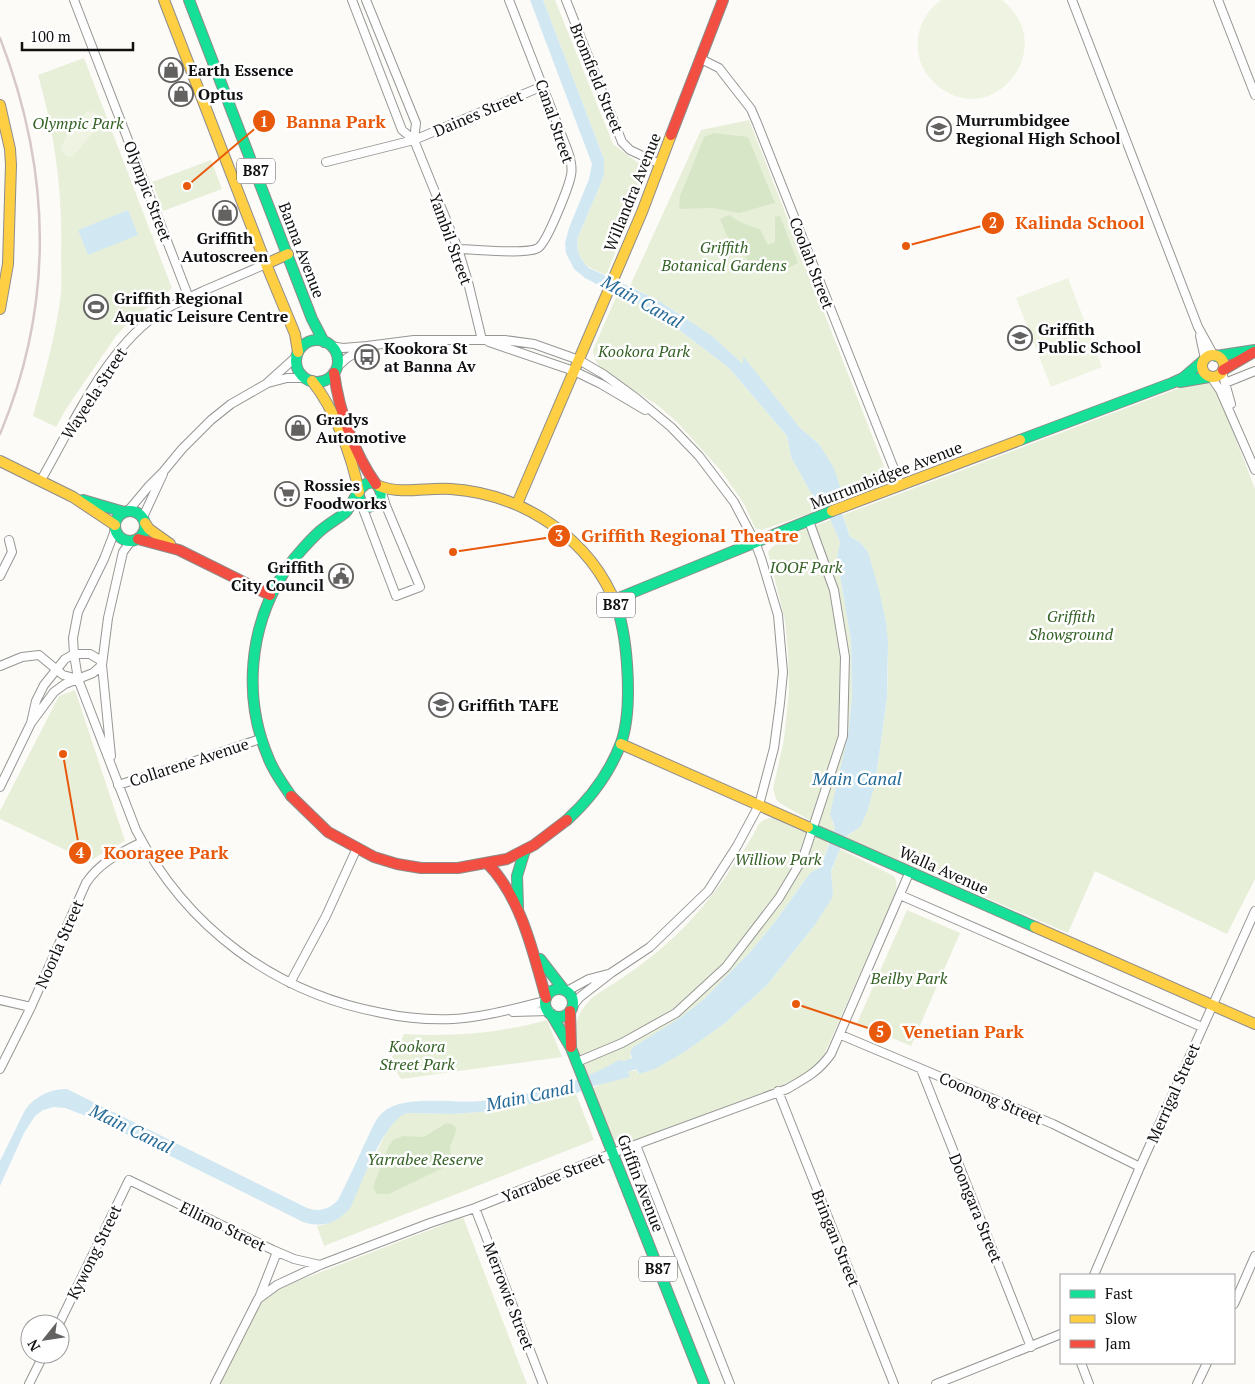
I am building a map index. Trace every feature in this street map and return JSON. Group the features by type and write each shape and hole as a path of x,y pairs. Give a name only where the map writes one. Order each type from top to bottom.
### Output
{"main road":[{"name":"B87","path":"164,0 295,334 299,370 316,385 323,396 357,479 359,496"},
{"name":"Banna Avenue","path":"189,0 312,319 328,344"},
{"name":"Willandra Avenue","path":"517,504 607,296 701,59 721,1"},
{"path":"0,105 10,149 11,165 9,246 0,309"},
{"path":"266,264 288,254"},
{"path":"298,354 307,343 316,340 328,344"},
{"name":"B87","path":"328,344 336,354 336,390 367,473 379,488"},
{"path":"1255,351 1222,371 1218,376 1210,377 1202,370 1210,358 1255,351"},
{"path":"1210,358 1223,364 1222,371"},
{"name":"Murrumbidgee Avenue","path":"614,600 900,484 1172,384 1210,358"},
{"path":"308,379 322,381 331,376 336,370"},
{"name":"Murrumbidgee Avenue","path":"1172,384 1210,377"},
{"path":"340,438 352,433"},
{"path":"0,461 73,497 116,527 121,537 179,550"},
{"name":"B87","path":"365,484 379,488 400,491 441,488 470,491 517,504 542,518 565,535 590,560 614,600 622,628 627,657 626,720 621,744 586,801 567,821 511,858 455,869 424,869 390,863 356,850 329,834 299,807 275,773 260,738 253,708 251,658 258,627 270,595 282,573 292,560 314,536 346,511 359,496 365,484"},
{"path":"359,496 366,506 376,506 381,500 379,488"},
{"path":"73,497 136,512 157,535 179,550 270,595"},
{"path":"116,527 120,515 126,511"},
{"path":"134,540 144,532 144,520"},
{"name":"Walla Avenue","path":"621,744 1255,1024"},
{"name":"Griffin Avenue","path":"519,916 516,876 525,850"},
{"name":"Griffin Avenue","path":"487,863 495,869 502,880 519,916 537,963 548,1006 577,1062 704,1384"},
{"name":"Griffin Avenue","path":"525,931 547,970 566,991"},
{"path":"566,991 555,989 548,994 548,1006 563,1016 571,1009"},
{"name":"B87","path":"566,991 571,996 571,1009"},
{"name":"Griffin Avenue","path":"571,1009 571,1048"}],"street":[{"name":"Olympic Street","path":"74,0 189,298"},
{"name":"Yambil Street","path":"352,0 402,130 414,140 458,249 482,340"},
{"name":"Yambil Street","path":"366,0 416,123 414,140"},
{"name":"Canal Street","path":"458,249 525,252 538,248 544,242 568,184 572,166 567,148 509,0"},
{"name":"Bromfield Street","path":"566,0 622,142 630,150 660,164"},
{"path":"1072,0 1210,358"},
{"path":"1218,0 1255,95"},
{"name":"Coolah Street","path":"701,59 719,68 758,122 900,484"},
{"name":"Daines Street","path":"326,162 414,140 543,86"},
{"name":"Wayeela Street","path":"41,480 72,423 114,358 133,334 155,316 189,298 266,264"},
{"path":"328,344 344,348 414,340 505,340 534,344 579,360 603,374 636,398 671,428 699,456 742,515 755,542 778,614 783,672 774,748 759,804 737,846 708,891 650,947 580,996 571,1009"},
{"path":"482,340 574,370 601,384 671,428"},
{"path":"336,370 347,358 367,346"},
{"path":"126,511 182,449 221,411 266,384 298,354"},
{"path":"1222,371 1237,426"},
{"path":"1225,383 1255,372"},
{"path":"1210,377 1220,390 1255,470"},
{"path":"266,384 287,378 308,379"},
{"path":"144,520 163,472"},
{"path":"359,496 396,596 420,587 379,488"},
{"path":"577,1062 622,1043 676,1012 726,967 779,898 803,858 843,736 845,656 834,590 809,521"},
{"path":"116,527 104,560 78,612 73,638 78,679 118,785 142,842 169,881 203,921 245,957 290,983 349,1006 397,1016 451,1019 548,1006"},
{"path":"0,576 12,552 9,540"},
{"path":"111,763 102,665 108,618 124,552 134,540"},
{"path":"31,723 36,701 44,685 65,659 74,654 90,654 100,660 102,665"},
{"path":"0,666 22,657 39,655 46,658 68,678 78,679"},
{"path":"0,788 31,723 54,692 65,684 93,673 102,665"},
{"name":"Collarene Avenue","path":"118,785 260,738"},
{"name":"Noorla Street","path":"0,1069 31,1007 86,883 94,872 108,860 142,842"},
{"path":"290,983 326,916 356,850"},
{"name":"Yarrabee Street","path":"215,1384 258,1299 277,1285 320,1265 787,1089 806,1079 822,1066 831,1054 910,872"},
{"path":"900,895 1202,1027"},
{"name":"Merrigal Street","path":"1094,1274 1140,1167 1255,911"},
{"path":"566,991 589,979 611,973"},
{"path":"0,1000 31,1007"},
{"name":"Coonong Street","path":"840,1034 1053,1124 1140,1167"},
{"name":"Doongara Street","path":"921,1069 1031,1347"},
{"name":"Bringan Street","path":"778,1091 894,1384"},
{"name":"Griffin Avenue","path":"636,1146 730,1384"},
{"name":"Ellimo Street","path":"129,1180 277,1252 294,1259 320,1265"},
{"name":"Kywong Street","path":"64,1314 129,1180"},
{"name":"Merrowie Street","path":"475,1208 544,1384"},
{"path":"258,1299 277,1252"},
{"path":"1235,1302 1255,1256"},
{"path":"936,1384 1060,1334"},
{"path":"29,1384 39,1364"},
{"path":"1081,1364 1089,1384"},
{"path":"1197,1384 1207,1364"}],"green space":[{"path":"543,0 555,0 613,144 649,171 606,275 583,262 577,245 578,237 604,174 604,159"},
{"path":"941,0 1002,0 1018,19 1025,40 1022,60 1013,78 998,91 979,98 959,97 938,86 924,70 919,55 918,35 926,15"},
{"name":"Olympic Park","path":"84,58 172,288 128,323 116,336 66,409 56,427 33,416 53,340 61,293 61,209 57,164 49,119 38,75"},
{"name":"Olympic Park","path":"88,110 91,113 93,111 104,120 73,156 67,157 61,150 65,138"},
{"name":"Griffith Botanical Gardens","path":"749,120 887,474 888,478 879,487 859,496 838,501 841,490 819,444 800,428 743,357 743,364 689,321 660,302 630,286 701,130"},
{"path":"713,133 748,137 775,203 739,213 713,208 679,209 680,196 704,137"},
{"path":"211,160 222,189 163,211 152,182"},
{"path":"729,215 742,223 760,229 768,245 775,242 775,217 780,216 798,263 786,269 783,261 767,269 753,266 727,236 720,219"},
{"path":"1068,278 1102,367 1051,387 1016,298"},
{"name":"Kookora Park","path":"617,295 646,307 729,368 787,436 791,457 811,493 823,503 825,508 762,530 755,528 744,504 722,472 677,422 657,405 601,369 594,358 593,350"},
{"name":"Griffith Showground","path":"1198,381 1215,385 1255,489 1255,879 1227,934 1095,871 1068,933 845,837 852,833 875,784 887,698 888,668 886,622 868,552 860,542 850,537 843,515"},
{"name":"IOOF Park","path":"831,520 840,542 837,558 851,640 852,697 848,735 832,822 835,828 833,833 781,804 776,799 773,789 784,739 789,690 785,621 768,552 788,537"},
{"path":"75,690 125,841 89,861 0,819 0,811 59,696"},
{"name":"Williow Park","path":"769,818 774,818 830,840 821,867 810,873 751,951 703,1000 680,1019 633,1047 630,1055 631,1059 588,1076 579,1054 575,1034 579,1015 585,1006 594,996 655,954 689,922 719,885 747,845 758,825"},
{"path":"840,849 894,876 897,884 894,897 824,1055 806,1073 783,1085 635,1142 623,1142 612,1139 591,1089 610,1079 630,1077 628,1072 637,1070 638,1074 655,1069 725,1023 767,985 814,926 833,894 831,872"},
{"name":"Beilby Park","path":"907,910 960,933 911,1046 857,1023"},
{"name":"Kookora Street Park","path":"547,1020 562,1057 401,1079 390,1061 404,1034 441,1035 477,1033"},
{"name":"Yarrabee Reserve","path":"576,1094 594,1140 324,1246 317,1226 327,1224 373,1159 389,1127 401,1115 407,1113 453,1114 493,1111"},
{"path":"446,1123 452,1124 456,1128 450,1148 451,1164 389,1194 377,1194 373,1187 388,1147 393,1140 403,1136 424,1137"},
{"path":"463,1217 527,1384 219,1384 253,1316 264,1300 282,1287"}],"water":[{"name":"Main Canal","path":"530,0 543,0 604,159 604,174 601,183 578,237 577,246 581,258 589,268 656,299 712,336 743,364 743,356 800,428 819,444 834,468 841,490 838,501 850,537 860,542 868,552 886,622 888,642 887,698 875,784 867,812 860,827 845,837 831,871 833,894 831,900 814,926 767,985 725,1023 686,1051 655,1069 639,1074 636,1069 628,1072 630,1077 590,1087 571,1096 493,1111 453,1114 407,1113 398,1118 374,1154 351,1207 335,1221 317,1225 303,1222 102,1122 65,1108 54,1107 43,1110 35,1116 24,1133 0,1186 0,1161 25,1110 43,1094 67,1089 307,1208 319,1210 327,1208 338,1200 377,1119 392,1106 416,1101 470,1102 517,1096 552,1088 603,1069 619,1060 624,1061 632,1058 630,1053 633,1047 680,1018 703,1000 751,951 810,873 821,867 835,828 830,814 848,735 852,697 851,640 837,558 840,542 824,505 811,493 791,457 787,436 729,368 646,307 617,295 585,278 574,269 566,253 565,243 569,228 589,179 592,164"},
{"path":"128,210 138,235 88,255 78,230"}],"railway":[{"path":"0,38 17,88 29,137 37,187 40,236 38,286 30,335 18,385 0,434"}],"traffic: fast":[{"path":"189,0 312,319 324,342"},
{"path":"317,340 332,346 338,361 332,376 317,382 302,376 296,361 302,346 317,340"},
{"path":"1216,356 1255,350"},
{"path":"1020,440 1172,383 1183,378 1204,360"},
{"path":"1180,382 1209,377"},
{"path":"291,796 278,777 268,757 260,734 255,711 253,687 253,664 257,640 263,617 272,595 295,557 320,531 345,513 357,493 365,485 375,483 381,495 379,503 369,507 362,504 358,494"},
{"path":"83,500 124,512"},
{"path":"130,511 141,515 145,526 141,537 130,541 119,537 115,526 119,515 130,511"},
{"path":"614,600 832,511"},
{"path":"567,820 584,803 605,775 621,743 625,729 628,675 624,638 617,607"},
{"path":"808,827 1035,927"},
{"path":"518,907 517,876 525,850"},
{"path":"540,959 564,990"},
{"path":"559,989 569,993 573,1003 569,1013 559,1017 549,1013 545,1003 549,993 559,989"},
{"path":"551,1014 571,1048 704,1384"}],"traffic: slow":[{"path":"164,0 295,334 298,352"},
{"path":"0,105 10,149 11,165 8,264 0,309"},
{"path":"517,504 642,212 671,135"},
{"path":"266,264 288,254"},
{"path":"1213,355 1221,358 1224,366 1221,374 1213,377 1205,374 1202,366 1205,358 1213,355"},
{"path":"312,381 328,405 342,434 359,492"},
{"path":"832,511 1020,440"},
{"path":"0,461 73,497 115,525"},
{"path":"379,486 397,490 451,489 478,493 504,500 529,511 552,524 572,541 590,561 605,583 617,607"},
{"path":"145,523 149,529 170,544"},
{"path":"621,744 808,827"},
{"path":"1035,927 1255,1024"}],"traffic: jam":[{"path":"671,135 723,0"},
{"path":"1223,370 1254,352"},
{"path":"334,373 344,417 354,445 376,484"},
{"path":"138,539 179,550 270,595"},
{"path":"291,796 328,832 374,857 397,864 421,868 458,868 507,859 534,845 567,820"},
{"path":"487,863 509,892 517,909 531,944 546,998"},
{"path":"570,1011 571,1047"}],"place":[{"name":"Earth Essence","path":"171,70"},
{"name":"Optus","path":"181,94"},
{"name":"Murrumbidgee Regional High School","path":"939,129"},
{"name":"Banna Park","path":"187,186"},
{"name":"Griffith Autoscreen","path":"225,213"},
{"name":"Kalinda School","path":"906,246"},
{"name":"Griffith Regional Aquatic Leisure Centre","path":"96,307"},
{"name":"Griffith Public School","path":"1020,338"},
{"name":"Kookora St at Banna Av","path":"367,357"},
{"name":"Gradys Automotive","path":"298,428"},
{"name":"Rossies Foodworks","path":"287,494"},
{"name":"Griffith Regional Theatre","path":"453,552"},
{"name":"Griffith City Council","path":"341,576"},
{"name":"Griffith TAFE","path":"441,705"},
{"name":"Kooragee Park","path":"63,754"},
{"name":"Venetian Park","path":"796,1004"}]}
